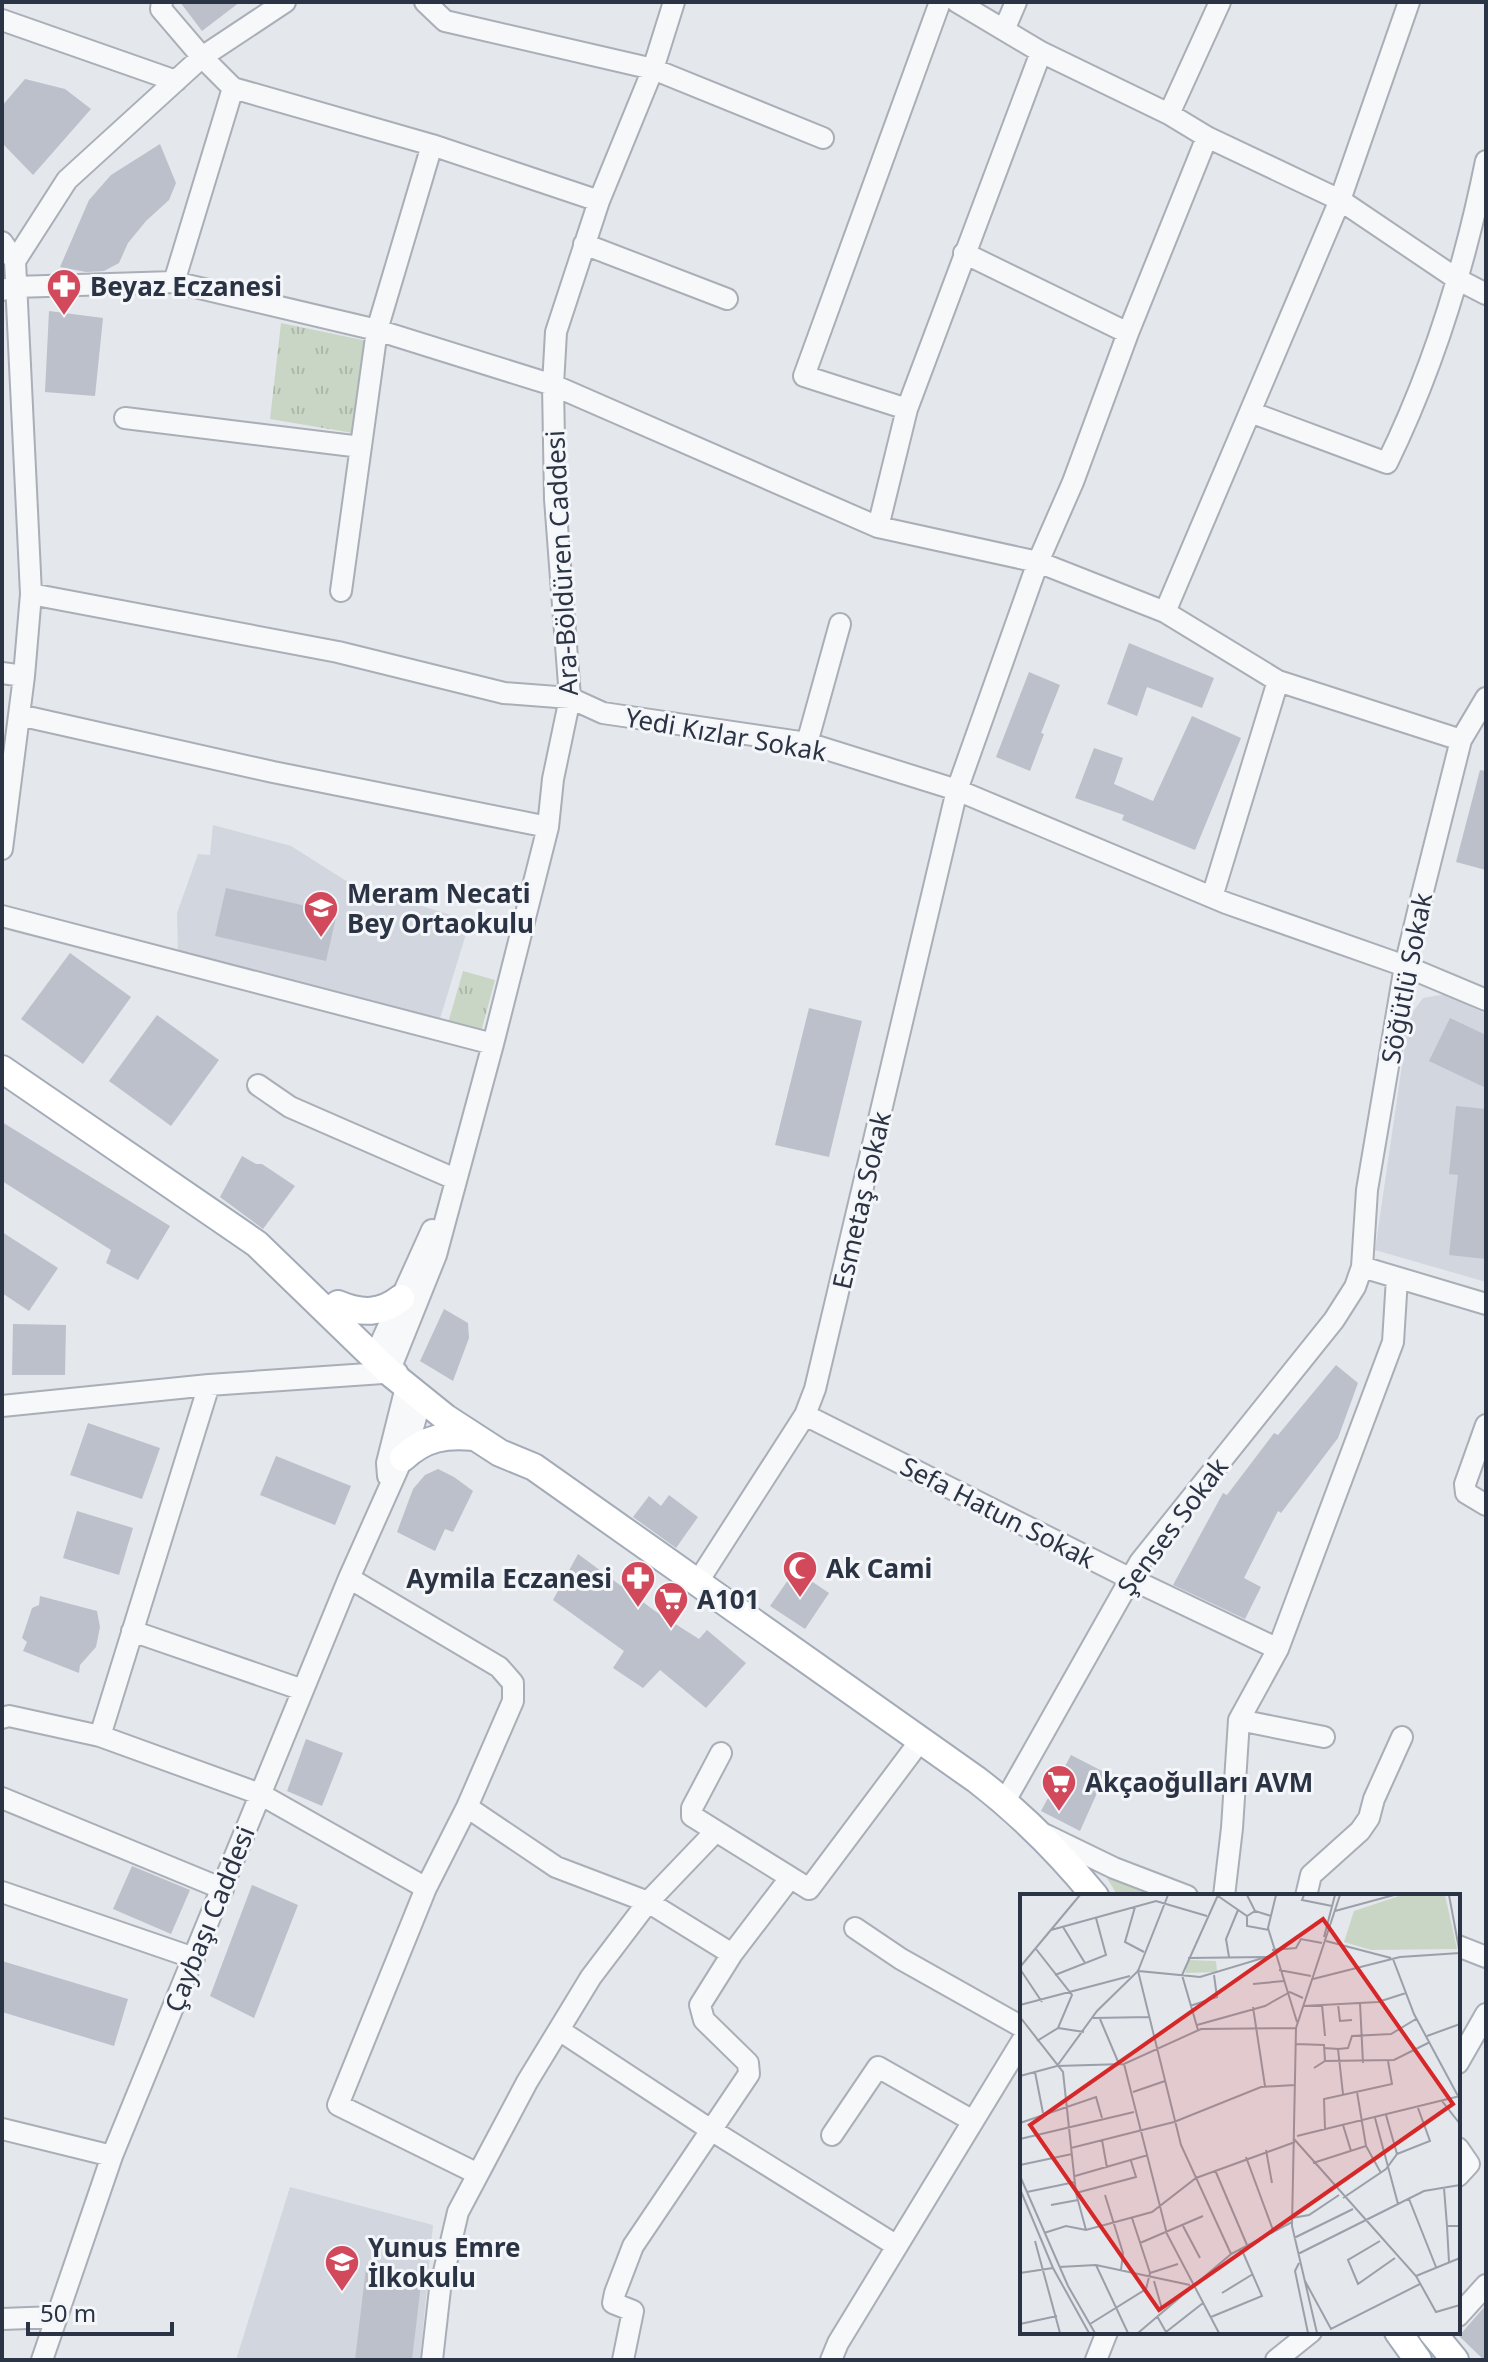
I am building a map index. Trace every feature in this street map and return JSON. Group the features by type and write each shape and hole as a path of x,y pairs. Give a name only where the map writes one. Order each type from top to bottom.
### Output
{"main road":[{"path":"2,1069 257,1244 474,1437 500,1453 534,1467"},
{"path":"257,1244 294,1264 338,1304 396,1370 514,1445 534,1467 1005,1801 1093,1894"},
{"path":"338,1304 353,1310 372,1312 383,1310 401,1298"},
{"path":"403,1458 413,1447 433,1438 474,1437"},
{"path":"1399,2334 1418,2360"},
{"path":"1438,2334 1455,2360"}],"street":[{"path":"162,2 161,9 233,88 432,145 599,201"},
{"path":"2,849 31,594 8,288 15,261 67,180 202,57 285,2"},
{"path":"425,2 445,21 653,69 823,138"},
{"name":"Ara-Böldüren Caddesi","path":"396,1370 436,1255 493,1044 548,827 553,779 570,698 555,499 553,385 556,332 599,201 653,69 674,2"},
{"path":"907,409 804,376 940,2"},
{"path":"957,2 1041,52 1169,114 1207,137 1340,200 1457,279 1486,294"},
{"path":"1004,30 1016,2"},
{"path":"1169,114 1220,2"},
{"path":"1165,612 1340,200 1409,2"},
{"path":"2,20 176,81"},
{"path":"878,527 907,409 1041,52"},
{"path":"174,282 233,88"},
{"name":"Esmetaş Sokak","path":"697,1583 805,1415 815,1389 957,790 1038,562 1073,482 1128,333 1207,137"},
{"path":"341,591 377,330 432,145"},
{"path":"1250,412 1387,463 1404,427 1457,279 1486,161"},
{"path":"2,242 15,261"},
{"path":"584,244 727,299"},
{"path":"964,253 1128,333"},
{"path":"8,288 174,282 377,330 553,385 878,527 1038,562 1165,612 1278,681 1461,740"},
{"path":"125,418 361,447"},
{"name":"Yedi Kızlar Sokak","path":"31,594 338,652 504,693 570,698 603,713 807,743 957,790 1212,897 1405,966 1486,1000"},
{"path":"807,743 840,624"},
{"path":"2,673 24,676"},
{"path":"1212,897 1278,681"},
{"name":"Söğütlü Sokak","path":"1362,1267 1367,1190 1405,966 1461,740 1484,707"},
{"path":"19,715 273,772 548,827"},
{"path":"2,916 493,1044"},
{"path":"258,1085 290,1107 455,1179"},
{"name":"Ara-Böldüren Caddesi","path":"396,1370 401,1298 455,1179"},
{"path":"1362,1267 1486,1304"},
{"name":"Şenses Sokak","path":"1005,1801 1129,1578 1334,1320 1351,1294 1362,1267"},
{"path":"1224,1894 1239,1720 1278,1649 1393,1342 1397,1278"},
{"path":"2,1406 396,1370"},
{"name":"Çaybaşı Caddesi","path":"42,2360 112,2156 349,1578 413,1433 396,1370"},
{"name":"Çaybaşı Caddesi","path":"389,1483 387,1463 396,1370"},
{"path":"100,1736 209,1385"},
{"name":"Sefa Hatun Sokak","path":"805,1415 1129,1578 1278,1649"},
{"path":"1486,1425 1465,1484 1466,1493 1486,1505"},
{"path":"349,1578 499,1667 513,1683 513,1701 467,1807 426,1888 338,2105 478,2174"},
{"path":"132,1631 303,1690"},
{"path":"2,1718 9,1716 100,1736 260,1794 426,1888"},
{"path":"1239,1720 1324,1737"},
{"path":"1306,1894 1311,1875 1360,1831 1369,1818 1374,1799 1402,1737"},
{"path":"721,1753 692,1808 692,1816 809,1889 920,1741"},
{"path":"2,1798 223,1889"},
{"path":"467,1807 556,1867 648,1902 732,1954"},
{"path":"1035,1830 1114,1868 1182,1894"},
{"path":"432,2360 440,2289 458,2212 527,2082 591,1977 648,1902 716,1831"},
{"path":"623,2360 633,2311 613,2303 633,2246 749,2074 748,2063 704,2020 700,2005 732,1954 790,1878"},
{"path":"2,1892 194,1958"},
{"path":"855,1928 901,1959 1020,2026"},
{"path":"1460,1947 1486,1956"},
{"path":"1460,2060 1486,2014"},
{"path":"559,2030 711,2130 897,2246"},
{"path":"831,2360 838,2343 1020,2044"},
{"path":"832,2135 878,2067 973,2121"},
{"path":"2,2129 112,2156"},
{"path":"1460,2151 1469,2164 1460,2174"},
{"path":"1460,2314 1486,2285"},
{"path":"2,2319 56,2317"},
{"path":"1096,2360 1106,2334"},
{"path":"1276,2360 1308,2334"}],"shaded area":[{"name":"Meram Necati Bey Ortaokulu","path":"213,825 291,846 351,884 470,921 439,1022 178,957 177,913 198,854 210,855"},
{"path":"1446,994 1486,1014 1486,1282 1375,1250 1409,1017 1423,998"},
{"name":"Yunus Emre İlkokulu","path":"290,2187 433,2225 420,2360 236,2360"}],"green space":[{"path":"281,323 372,342 353,433 270,419"},
{"path":"463,971 495,980 481,1032 448,1023"},
{"path":"1102,1870 1156,1894 1117,1894"}],"building":[{"path":"180,2 240,2 202,31"},
{"path":"25,79 65,89 91,109 33,175 4,145 2,132 2,106"},
{"path":"160,144 176,183 169,200 128,243 119,263 104,271 86,272 60,267 89,200 111,175"},
{"path":"49,311 103,318 95,396 45,392"},
{"path":"1129,643 1214,678 1202,708 1147,687 1137,716 1107,704"},
{"path":"1029,672 1060,685 1030,771 996,757"},
{"path":"1192,716 1241,738 1195,850 1122,820 1124,815 1075,798 1094,748 1123,758 1114,784 1153,801"},
{"path":"1480,770 1486,771 1486,870 1456,862"},
{"path":"226,888 337,913 326,961 215,936"},
{"path":"70,953 131,997 83,1064 21,1019"},
{"path":"809,1008 862,1021 829,1157 775,1145"},
{"path":"157,1015 219,1060 171,1126 109,1081"},
{"path":"1450,1018 1486,1035 1486,1088 1429,1061"},
{"path":"1456,1106 1486,1109 1486,1259 1449,1255 1458,1175 1449,1174"},
{"path":"2,1122 170,1226 138,1280 106,1263 111,1250 2,1181"},
{"path":"242,1156 262,1164 295,1186 263,1229 220,1197"},
{"path":"2,1232 58,1268 29,1311 2,1293"},
{"path":"444,1309 468,1323 469,1338 453,1381 420,1361"},
{"path":"13,1324 66,1325 65,1375 12,1375"},
{"path":"1336,1365 1358,1383 1338,1438 1281,1513 1278,1511 1244,1578 1261,1587 1245,1619 1173,1585 1223,1493 1227,1495 1274,1433 1278,1435"},
{"path":"88,1423 160,1448 142,1499 70,1475"},
{"path":"276,1456 351,1486 335,1525 260,1495"},
{"path":"438,1469 473,1491 453,1532 445,1529 435,1551 397,1532 413,1489 425,1475"},
{"path":"669,1495 698,1517 676,1548 633,1517 649,1496 661,1506"},
{"path":"77,1511 133,1528 119,1575 63,1558"},
{"path":"578,1554 699,1639 707,1630 746,1663 706,1708 660,1670 643,1688 613,1668 624,1651 553,1600"},
{"name":"Ak Cami","path":"795,1570 829,1593 805,1629 770,1606"},
{"path":"40,1596 97,1611 100,1627 96,1647 80,1665 79,1673 23,1651 27,1642 22,1638 32,1608 39,1605"},
{"path":"306,1739 343,1753 322,1806 287,1791"},
{"path":"1071,1755 1106,1773 1080,1831 1041,1811"},
{"path":"132,1866 190,1890 171,1934 113,1909"},
{"path":"252,1885 298,1905 254,2018 210,1996"},
{"path":"2,1961 128,1999 114,2046 2,2012"},
{"path":"366,2268 422,2275 412,2360 355,2360"},
{"path":"1486,2305 1486,2360 1484,2360 1459,2336"}],"place":[{"name":"Beyaz Eczanesi","path":"64,317"},
{"name":"Meram Necati Bey Ortaokulu","path":"321,939"},
{"name":"Ak Cami","path":"800,1599"},
{"name":"Aymila Eczanesi","path":"638,1609"},
{"name":"A101","path":"671,1630"},
{"name":"Akçaoğulları AVM","path":"1059,1813"},
{"name":"Yunus Emre İlkokulu","path":"342,2293"}]}
